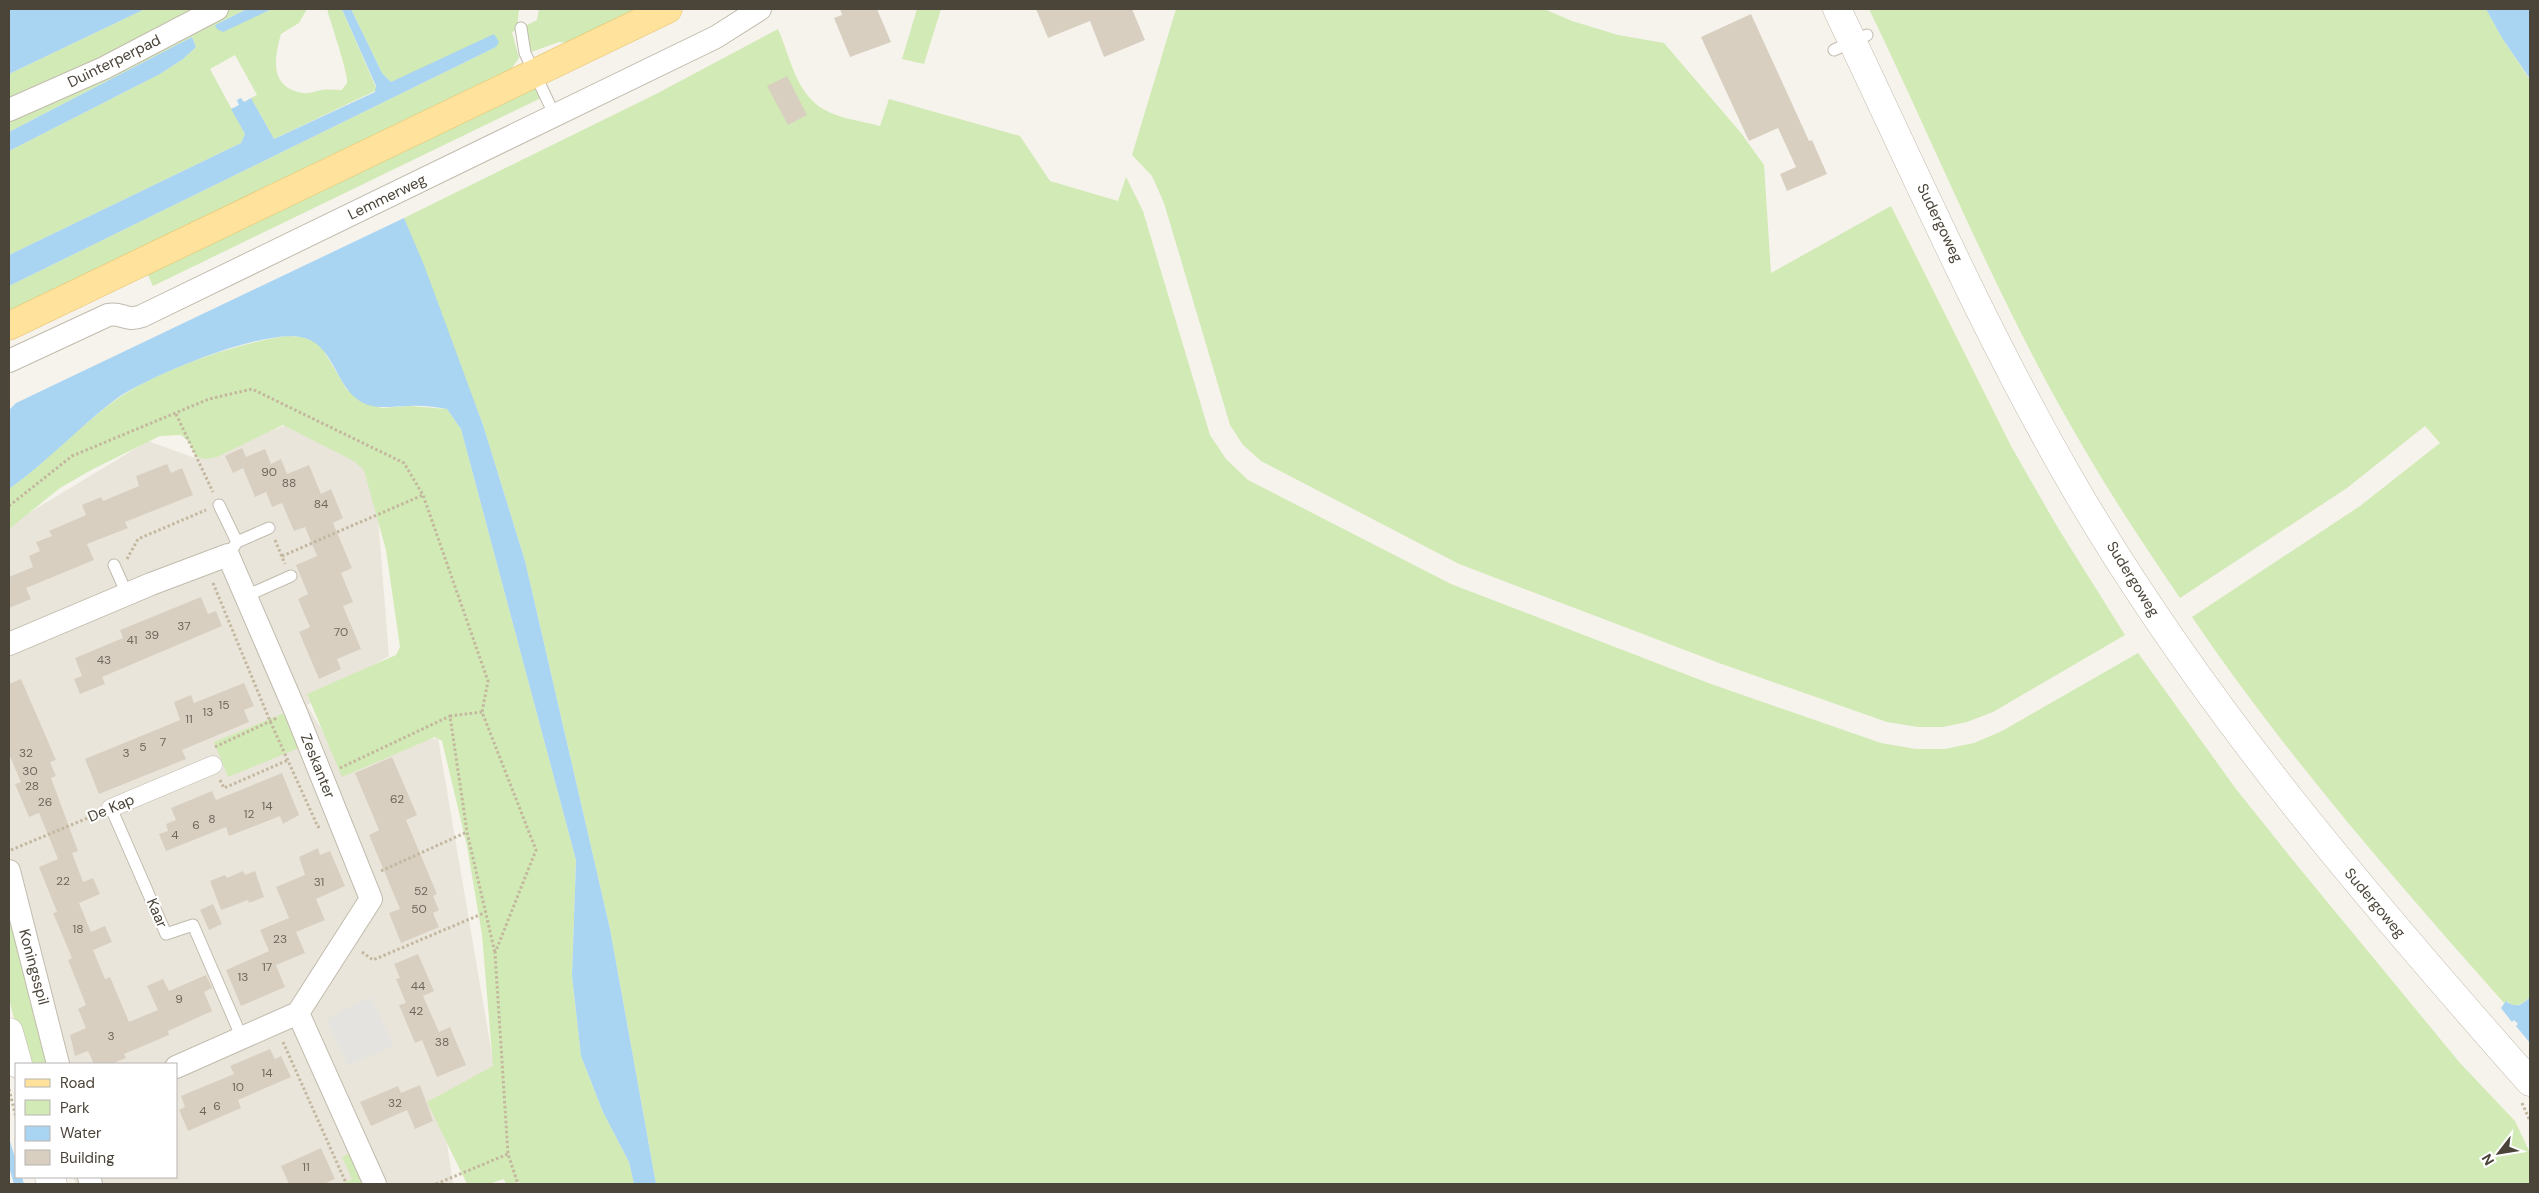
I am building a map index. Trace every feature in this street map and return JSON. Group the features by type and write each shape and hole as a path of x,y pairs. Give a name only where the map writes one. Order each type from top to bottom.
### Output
{"main road":[{"path":"9,326 668,9"}],"street":[{"name":"Duinterperpad","path":"9,110 104,68 217,9"},
{"name":"Lemmerweg","path":"9,361 108,315 118,314 128,319 142,316 716,37 760,9"},
{"name":"Sudergoweg","path":"1837,9 2015,381 2073,485 2162,625 2270,776 2395,929 2530,1082"},
{"path":"9,644 206,563 232,548"},
{"name":"Zeskanter","path":"232,548 246,596 312,750 371,898 298,1013"},
{"name":"De Kap","path":"112,808 213,765"},
{"name":"Koningsspil","path":"9,871 58,1063"},
{"path":"178,1066 298,1013 375,1184"},
{"path":"9,1032 18,1063"}],"lane":[{"path":"521,28 523,47 555,116"},
{"path":"219,505 232,548 270,528"},
{"path":"114,565 127,594"},
{"path":"246,596 291,576"},
{"name":"Kaar","path":"112,808 166,934 193,924 242,1038"}],"path":[{"path":"9,506 72,456 209,399 252,389 404,463 423,495 488,681 482,712 536,850 495,953"},
{"path":"114,565 127,559 138,540 219,505 176,414"},
{"path":"282,556 423,495"},
{"path":"270,528 291,576"},
{"path":"206,563 270,721 318,827 339,818"},
{"path":"294,710 208,750 213,765 224,788 312,750"},
{"path":"322,776 450,716 482,712"},
{"path":"450,716 467,832 484,913 495,953 508,1154 518,1184"},
{"name":"De Kap","path":"9,851 112,808"},
{"path":"364,878 467,832"},
{"path":"344,941 373,960 484,913"},
{"path":"275,1023 346,1183"},
{"path":"9,1089 15,1113"},
{"path":"436,1184 508,1154"}],"shaded area":[{"path":"287,425 372,442 389,656 307,705 336,754 438,738 497,1084 443,1116 453,1184 76,1184 73,1178 178,1178 178,1063 40,1063 9,916 9,525 148,441 195,458"},
{"path":"371,997 394,1045 348,1066 326,1020"}],"green space":[{"path":"145,9 206,9 9,104 9,74"},
{"path":"226,9 247,9 215,25 272,9 307,9 299,23 281,34 276,62 279,78 284,85 292,90 310,93 325,90 342,90 347,83 327,9 342,9 377,90 274,139 251,98 257,95 235,55 210,69 245,134 241,143 9,255 9,151 160,74 183,59 196,47 192,37 9,132 9,115"},
{"path":"351,9 519,9 517,30 512,32 519,58 506,76 9,315 9,286 496,47 391,82 382,73"},
{"path":"539,9 644,9 569,43 559,42 531,52 528,50 525,26 537,20"},
{"path":"917,9 941,9 924,64 902,59"},
{"path":"1176,9 1544,9 1572,21 1618,35 1664,43 1741,133 1764,165 1771,273 1891,206 2011,446 2058,528 2125,635 1993,712 1967,722 1943,727 1918,727 1887,722 1719,663 1459,564 1261,461 1243,445 1230,425 1164,203 1152,176 1132,155"},
{"path":"1869,9 2486,9 2502,38 2530,80 2530,997 2523,1003 2514,1006 2507,1001 2504,1003 2422,910 2303,767 2192,617 2360,506 2440,443 2425,426 2347,488 2180,598 2105,484 2024,339"},
{"path":"778,29 790,63 807,95 815,103 831,113 880,126 889,99 1020,136 1050,181 1118,201 1126,177 1143,211 1210,435 1226,459 1248,480 1451,584 1711,684 1881,743 1916,749 1945,749 1974,743 2002,731 2138,653 2236,789 2296,864 2460,1063 2515,1121 2530,1153 2530,1184 656,1184 610,929 525,561 483,425 404,218 656,94"},
{"path":"534,87 540,92 541,98 153,286 147,273"},
{"path":"288,336 303,337 315,342 322,348 347,390 381,408 410,406 447,409 461,429 576,860 572,976 581,1056 603,1112 629,1162 634,1184 520,1184 519,1182 506,1184 504,1179 489,1184 467,1184 427,1102 493,1066 482,935 467,846 442,741 435,737 342,777 307,694 396,655 400,647 386,550 364,470 354,461 283,425 217,457 206,459 196,457 189,442 181,435 160,436 93,469 60,488 9,529 9,489 117,399 154,378 200,359 246,344"},
{"path":"287,712 301,747 228,777 214,742"},
{"path":"9,909 49,1063 26,1063 9,999"},
{"path":"352,1152 368,1184 342,1184 352,1179 342,1157"}],"water":[{"path":"9,9 145,9 9,74"},
{"path":"247,9 272,9 223,32 217,29 215,25"},
{"path":"342,9 351,9 382,73 391,82 494,34 499,42 496,47 9,286 9,255 241,143 245,134 231,109 239,105 237,100 241,98 244,102 251,98 274,139 375,92 376,86"},
{"path":"2486,9 2530,9 2530,79 2502,38"},
{"path":"192,37 196,47 183,59 160,74 9,151 9,132"},
{"path":"404,218 424,265 483,425 525,561 610,929 656,1184 634,1184 629,1162 603,1112 581,1056 572,976 576,860 461,429 447,409 424,406 383,407 368,405 357,399 349,391 324,351 316,343 305,338 288,336 264,339 209,355 180,366 132,389 102,410 9,489 9,410 16,403"},
{"path":"2530,997 2530,1043 2516,1026 2518,1024 2514,1020 2512,1022 2501,1008 2506,1001 2513,1005 2519,1005"},
{"path":"9,1138 15,1158 15,1178 22,1178 24,1184 14,1184 9,1167"}],"building":[{"path":"840,9 877,9 891,42 850,57 834,18 842,15"},
{"path":"1036,9 1132,9 1145,40 1104,57 1090,21 1048,38"},
{"path":"1751,14 1809,141 1812,140 1827,174 1787,191 1780,174 1796,167 1778,128 1749,141 1701,37"},
{"path":"787,76 807,115 788,125 767,86"},
{"path":"242,448 246,457 265,449 271,464 281,459 287,474 309,465 321,494 331,489 343,518 333,523 352,568 341,573 353,602 343,606 361,649 337,659 341,669 319,679 299,632 310,627 298,599 308,594 296,565 317,556 305,527 294,531 282,503 272,507 266,492 255,497 243,468 233,473 225,456"},
{"path":"167,464 171,473 182,468 193,495 125,522 128,528 87,544 94,560 26,588 31,599 9,608 9,577 33,567 29,556 40,551 36,542 52,536 49,531 86,515 82,505 101,497 103,501 139,486 136,476"},
{"path":"201,597 208,614 216,611 222,626 102,677 105,684 80,694 74,679 82,676 75,658 123,638 120,630"},
{"path":"21,679 56,760 50,762 56,776 51,778 78,851 72,853 83,882 93,878 100,894 79,903 91,932 105,926 112,942 93,950 105,979 110,977 129,1022 158,1010 147,986 163,979 169,991 206,975 212,988 204,992 212,1011 168,1031 169,1035 124,1054 126,1058 114,1063 94,1063 88,1051 75,1056 70,1035 86,1028 78,1009 86,1005 68,960 72,958 53,913 57,912 39,867 58,859 39,813 29,817 15,784 21,782 9,754 9,684"},
{"path":"244,683 254,706 244,710 249,722 182,750 186,759 99,794 85,759 180,720 174,702 191,695 194,703"},
{"path":"392,757 417,815 406,820 437,894 433,896 439,910 433,913 439,927 401,943 389,913 400,909 369,835 379,830 355,773"},
{"path":"282,773 299,815 283,824 280,816 229,836 226,827 166,851 159,834 168,831 166,824 176,820 171,808 212,791 216,800"},
{"path":"318,848 320,855 330,851 345,886 316,899 325,920 296,932 305,953 276,965 285,987 241,1006 226,970 269,951 260,930 289,918 276,887 305,875 299,857"},
{"path":"243,871 245,875 255,871 264,897 249,903 248,900 221,910 210,881 225,875 227,878"},
{"path":"213,904 222,924 209,930 200,910"},
{"path":"418,954 434,991 423,996 439,1032 450,1027 466,1065 437,1077 422,1040 415,1043 399,1005 406,1003 396,979 400,978 394,964"},
{"path":"270,1049 275,1059 281,1056 291,1077 238,1100 241,1108 188,1131 179,1110 185,1107 181,1096 234,1074 230,1066"},
{"path":"420,1085 433,1121 415,1129 407,1110 371,1126 360,1102 398,1086 401,1093"},
{"path":"321,1148 335,1179 324,1184 289,1184 281,1166"}]}
